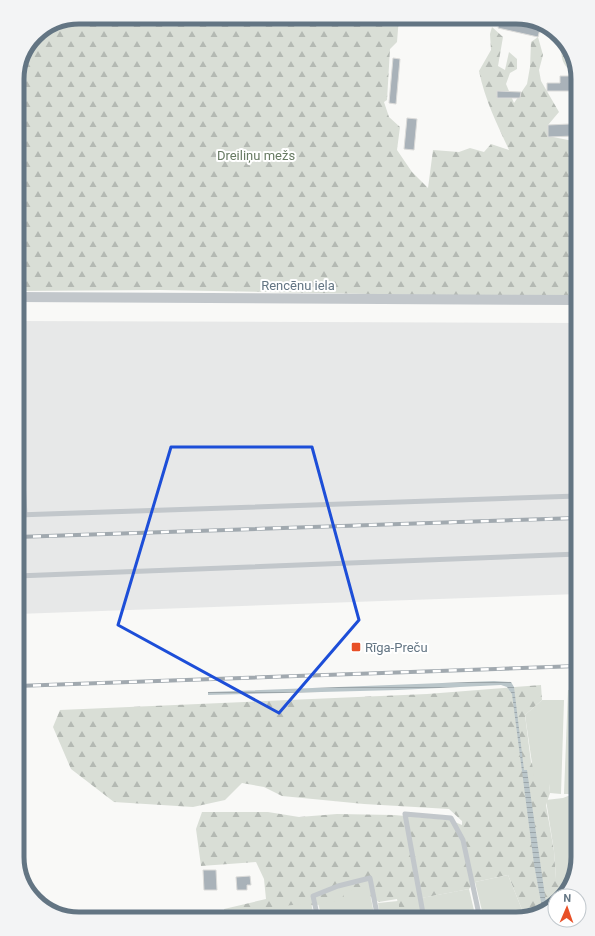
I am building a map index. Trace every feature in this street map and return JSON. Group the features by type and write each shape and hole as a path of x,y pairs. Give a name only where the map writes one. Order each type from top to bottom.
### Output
{"street":[{"name":"Rencēnu iela","path":"24,297 571,300"}],"lane":[{"path":"24,498 25,515 571,496"},
{"path":"24,576 571,554"},
{"path":"423,912 405,814 451,818 463,840 478,912"},
{"path":"316,912 313,896 338,886 370,878 377,912"}],"highlighted area":[{"path":"171,447 312,447 359,620 279,713 118,625"}],"shaded area":[{"path":"24,321 571,323 571,594 24,614"},
{"path":"494,681 511,682 514,687 524,770 527,770 546,903 542,905 534,864 512,694 507,687 501,685 398,690 208,695 208,692"}],"green space":[{"name":"Dreiliņu mežs","path":"79,24 398,24 397,42 390,49 387,100 384,102 389,117 400,127 397,150 412,172 428,188 433,150 459,152 470,148 484,152 491,144 509,150 488,102 479,71 491,50 490,34 492,27 503,37 498,66 505,70 509,52 517,59 517,69 510,73 506,84 514,103 527,84 530,67 531,42 538,37 543,55 539,70 541,81 559,112 548,125 548,136 571,141 571,298 160,290 24,291 24,75 26,65 33,48 48,33 68,25"},
{"path":"518,24 527,25 536,28"},
{"path":"562,48 568,61 570,70 564,64"},
{"path":"541,685 542,700 525,715 531,762 549,784 550,793 546,805 554,851 556,879 566,879 562,888 547,888 547,903 527,911 523,911 508,875 475,882 469,889 422,898 422,912 400,912 397,899 379,902 365,893 353,907 330,904 268,908 265,912 224,912 224,909 266,899 264,879 256,862 201,866 196,829 202,812 268,812 299,817 337,814 394,815 450,820 462,825 462,821 449,809 364,804 282,796 264,787 242,783 225,800 193,807 114,802 71,769 53,727 60,710 427,694"},
{"path":"568,690 571,690 571,794 564,794"},
{"path":"542,700 564,700 561,794 550,793 549,784 535,784 525,715"},
{"path":"571,796 571,857 570,868 566,879 556,879 554,851 546,800"},
{"path":"508,875 523,911 482,912 475,882"},
{"path":"369,888 374,912 320,912 318,903 344,900 343,891"},
{"path":"469,889 474,912 424,912 421,898"},
{"path":"398,901 400,912 379,912 378,903"},
{"path":"311,903 313,912 265,912 264,908"},
{"path":"233,908 234,912 224,912 224,910"}],"building":[{"path":"499,24 518,24 540,30 538,37 498,28"},
{"path":"393,58 400,59 396,104 389,103"},
{"path":"560,76 571,76 571,91 547,91 547,83 560,83"},
{"path":"497,91 521,92 520,98 497,98"},
{"path":"571,111 571,136 548,137 548,125 570,124"},
{"path":"407,118 417,119 414,150 404,149"},
{"path":"203,870 216,870 217,890 204,890"},
{"path":"250,876 251,885 247,885 247,890 237,890 236,877"}],"railway":[{"path":"24,537 571,518"},
{"path":"24,686 571,666"}],"place":[{"name":"Rīga-Preču","path":"356,647"}]}
